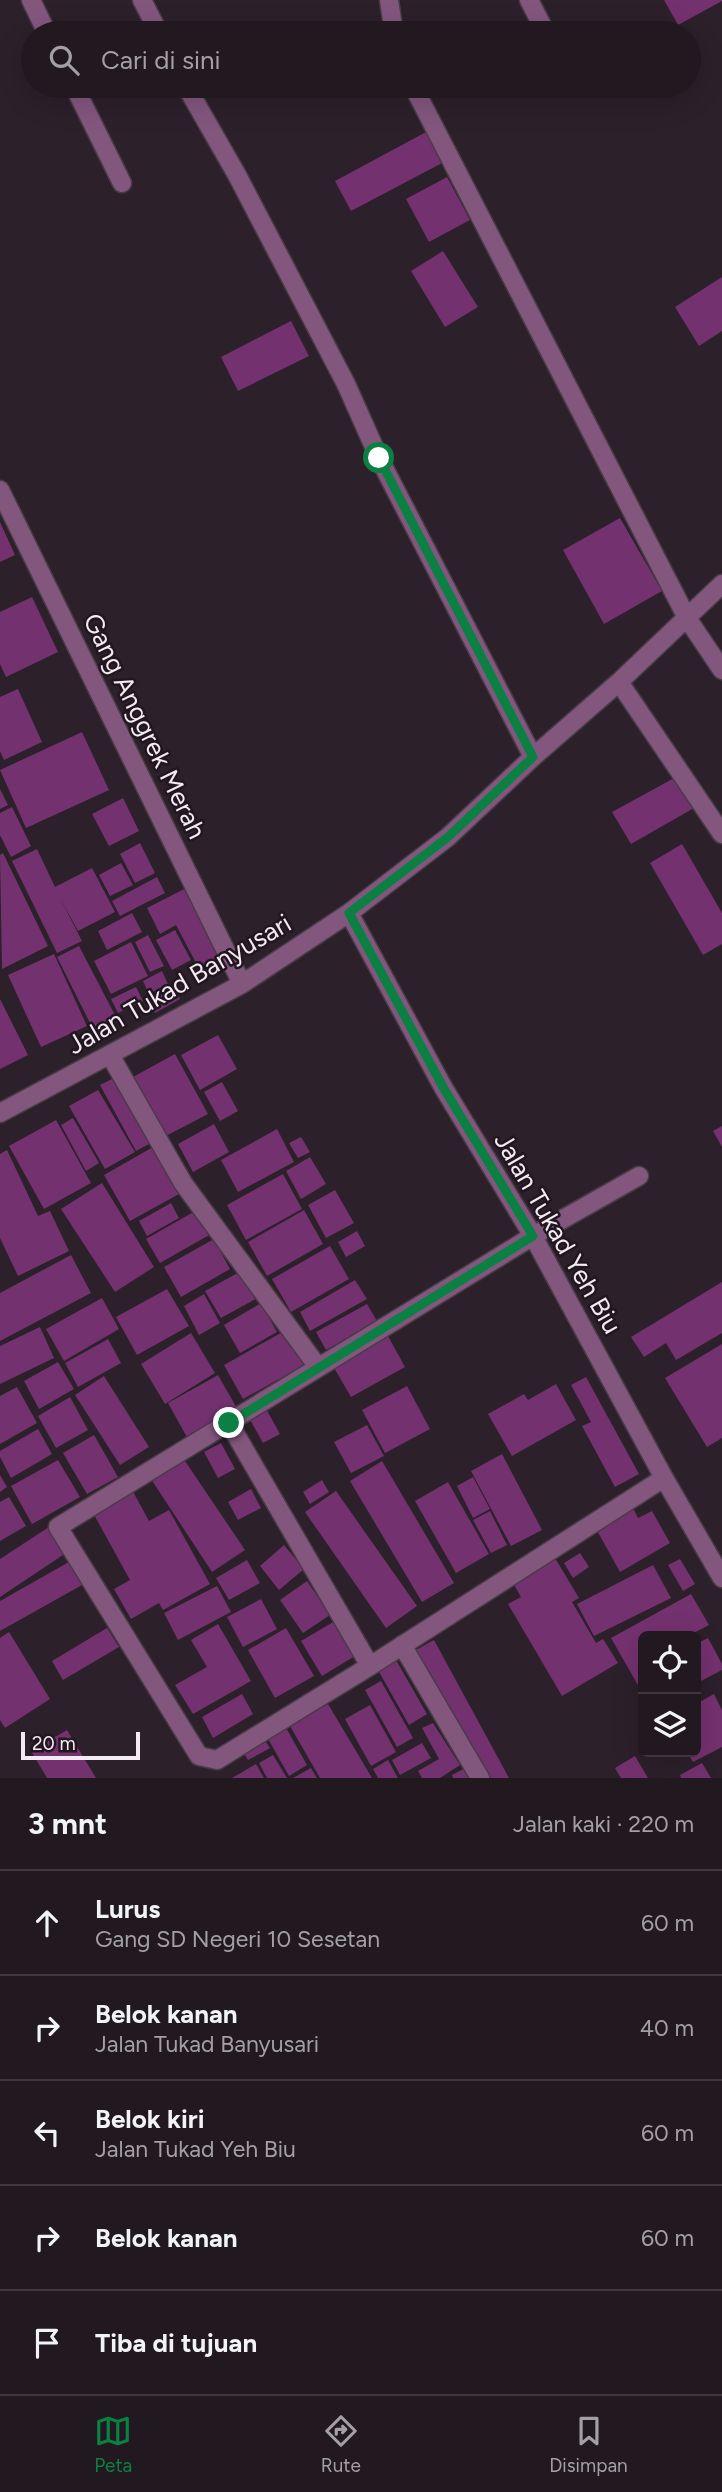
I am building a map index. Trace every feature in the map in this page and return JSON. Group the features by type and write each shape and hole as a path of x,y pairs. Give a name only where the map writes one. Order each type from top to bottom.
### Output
{"street":[{"path":"31,0 41,21"},
{"path":"142,0 153,21"},
{"path":"389,0 392,21"},
{"path":"529,0 540,21"},
{"path":"80,98 122,183"},
{"path":"193,98 237,176 346,384 379,458 533,757"},
{"path":"419,98 687,618 722,670"},
{"name":"Gang Anggrek Merah","path":"0,490 242,984"},
{"name":"Jalan Tukad Banyusari","path":"0,1113 242,984 349,913 448,837 533,757 620,682 722,584"},
{"path":"620,682 722,834"},
{"name":"Jalan Tukad Yeh Biu","path":"349,913 443,1087 533,1236 664,1478 722,1578"},
{"path":"110,1055 183,1183 318,1367"},
{"path":"639,1176 533,1236 58,1527 200,1756 217,1760 370,1666 664,1478"},
{"path":"229,1423 370,1666"},
{"path":"402,1645 480,1778"}],"building":[{"path":"664,0 722,0 685,21 676,21"},
{"path":"428,131 444,162 351,211 335,181"},
{"path":"447,177 470,220 429,242 406,199"},
{"path":"443,251 478,307 445,327 411,271"},
{"path":"722,277 722,331 699,346 675,307"},
{"path":"291,321 309,356 238,391 221,357"},
{"path":"620,518 662,591 604,624 563,550"},
{"path":"0,522 15,555 0,562"},
{"path":"32,597 58,652 6,677 0,664 0,612"},
{"path":"18,689 42,742 4,760 0,751 0,697"},
{"path":"82,732 109,790 26,828 0,770"},
{"path":"676,777 694,808 631,844 612,812"},
{"path":"0,789 8,805 0,809"},
{"path":"123,798 139,831 109,846 92,814"},
{"path":"12,807 31,846 11,857 0,835 0,813"},
{"path":"140,843 155,873 135,883 120,854"},
{"path":"682,844 722,913 722,944 703,955 650,863"},
{"path":"37,849 55,887 92,868 115,912 78,931 60,898 82,941 57,953 12,861"},
{"path":"3,853 48,946 2,969 0,855"},
{"path":"121,863 133,885 110,896 99,875"},
{"path":"157,877 165,893 120,916 112,901"},
{"path":"190,886 230,964 204,978 176,925 160,934 147,908"},
{"path":"132,913 142,932 107,950 98,931"},
{"path":"175,930 191,960 172,970 156,940"},
{"path":"148,935 164,966 150,972 135,942"},
{"path":"131,942 148,976 111,994 94,961"},
{"path":"79,946 116,1017 93,1029 57,957"},
{"path":"54,954 87,1026 41,1047 8,975"},
{"path":"162,971 168,984 149,994 143,981"},
{"path":"173,984 180,999 155,1013 147,997"},
{"path":"136,987 143,1001 118,1013 111,999"},
{"path":"0,999 28,1055 0,1069"},
{"path":"218,1035 237,1069 200,1090 181,1055"},
{"path":"175,1054 208,1114 166,1136 133,1077"},
{"path":"114,1078 151,1143 136,1151 100,1085"},
{"path":"222,1082 238,1111 220,1121 204,1092"},
{"path":"98,1090 135,1152 105,1169 69,1106"},
{"path":"73,1118 99,1163 86,1171 61,1125"},
{"path":"56,1120 91,1183 44,1209 9,1146"},
{"path":"214,1124 229,1152 193,1172 178,1144"},
{"path":"722,1126 722,1147 713,1131"},
{"path":"277,1129 294,1162 238,1192 221,1160"},
{"path":"301,1137 310,1152 298,1158 289,1143"},
{"path":"153,1147 179,1194 130,1221 104,1175"},
{"path":"7,1150 38,1216 50,1211 69,1251 18,1276 0,1238 0,1154"},
{"path":"310,1157 326,1184 301,1199 286,1171"},
{"path":"283,1174 302,1209 246,1240 227,1205"},
{"path":"102,1183 154,1267 115,1292 61,1209"},
{"path":"335,1190 354,1223 326,1238 308,1205"},
{"path":"171,1203 179,1218 147,1236 139,1221"},
{"path":"197,1210 211,1234 160,1263 146,1239"},
{"path":"304,1210 323,1244 267,1276 248,1242"},
{"path":"357,1231 365,1246 346,1257 338,1242"},
{"path":"214,1239 230,1269 181,1297 164,1267"},
{"path":"330,1246 349,1279 291,1312 272,1279"},
{"path":"71,1255 91,1293 0,1341 0,1293"},
{"path":"245,1269 261,1296 221,1318 205,1291"},
{"path":"355,1280 367,1299 310,1331 300,1312"},
{"path":"722,1282 722,1333 676,1360 666,1343 644,1357 631,1337"},
{"path":"167,1289 189,1326 137,1355 116,1317"},
{"path":"204,1294 220,1323 199,1335 184,1306"},
{"path":"102,1298 119,1329 64,1361 46,1329"},
{"path":"261,1303 277,1332 240,1353 224,1325"},
{"path":"367,1304 377,1321 326,1350 316,1332"},
{"path":"40,1327 54,1358 0,1384 0,1346"},
{"path":"286,1330 306,1364 243,1399 224,1365"},
{"path":"191,1333 215,1373 165,1404 141,1364"},
{"path":"388,1336 405,1367 351,1397 333,1366"},
{"path":"108,1339 121,1363 78,1387 65,1363"},
{"path":"722,1344 722,1438 707,1447 665,1378"},
{"path":"58,1362 74,1389 39,1409 24,1381"},
{"path":"218,1375 238,1410 188,1439 168,1403"},
{"path":"104,1376 149,1447 120,1465 75,1395"},
{"path":"586,1377 639,1474 615,1487 582,1426 591,1422 571,1385"},
{"path":"556,1384 576,1420 512,1456 488,1414 524,1394 528,1400"},
{"path":"407,1386 430,1429 385,1453 362,1410"},
{"path":"17,1387 37,1423 0,1444 0,1396"},
{"path":"70,1397 88,1430 56,1448 38,1416"},
{"path":"265,1407 280,1434 263,1443 248,1416"},
{"path":"367,1425 384,1456 351,1473 334,1442"},
{"path":"38,1429 52,1454 11,1478 0,1457 0,1451"},
{"path":"94,1435 118,1477 87,1494 63,1453"},
{"path":"221,1443 235,1469 218,1478 204,1452"},
{"path":"502,1454 542,1530 511,1546 471,1471"},
{"path":"183,1458 245,1550 212,1572 151,1479"},
{"path":"58,1460 80,1497 32,1524 11,1486"},
{"path":"382,1461 454,1583 422,1602 350,1481"},
{"path":"0,1475 7,1487 0,1492"},
{"path":"473,1477 490,1509 473,1518 457,1486"},
{"path":"322,1480 329,1492 310,1504 303,1492"},
{"path":"448,1482 489,1554 456,1573 415,1501"},
{"path":"131,1488 149,1521 169,1510 210,1584 163,1610 159,1603 131,1619 114,1589 130,1580 92,1511"},
{"path":"251,1489 261,1508 238,1520 228,1502"},
{"path":"336,1491 417,1606 386,1628 305,1512"},
{"path":"9,1497 26,1526 0,1541 0,1502"},
{"path":"632,1506 638,1518 652,1511 670,1543 620,1572 595,1527"},
{"path":"490,1511 507,1545 491,1553 473,1520"},
{"path":"49,1527 66,1553 0,1597 0,1559"},
{"path":"284,1545 304,1569 279,1590 260,1566"},
{"path":"580,1553 589,1567 573,1578 564,1563"},
{"path":"555,1558 579,1598 572,1602 596,1643 603,1639 618,1663 562,1696 508,1604 521,1597 513,1583"},
{"path":"680,1559 695,1584 683,1591 668,1565"},
{"path":"247,1560 260,1583 229,1600 216,1578"},
{"path":"69,1562 82,1585 0,1631 0,1601"},
{"path":"653,1565 671,1598 594,1636 577,1604"},
{"path":"307,1581 330,1615 303,1633 280,1600"},
{"path":"217,1586 231,1612 178,1640 164,1613"},
{"path":"691,1594 709,1625 698,1631 638,1631 638,1685 611,1638"},
{"path":"261,1599 277,1629 243,1647 227,1617"},
{"path":"335,1621 355,1656 322,1676 301,1641"},
{"path":"218,1624 251,1681 193,1714 175,1685 207,1667 191,1640"},
{"path":"107,1628 119,1647 63,1680 52,1661"},
{"path":"286,1628 314,1676 275,1698 248,1650"},
{"path":"9,1632 50,1699 5,1728 0,1720 0,1638"},
{"path":"708,1638 722,1664 722,1670 701,1681 701,1642"},
{"path":"434,1640 509,1778 483,1778 414,1651"},
{"path":"396,1660 427,1714 409,1725 378,1670"},
{"path":"381,1681 413,1738 397,1747 365,1690"},
{"path":"242,1694 253,1714 213,1738 202,1717"},
{"path":"714,1694 722,1710 722,1747 693,1762 690,1757 701,1757 701,1701"},
{"path":"328,1704 372,1778 320,1778 290,1726"},
{"path":"370,1705 396,1752 371,1766 345,1719"},
{"path":"433,1723 460,1765 440,1778 422,1778 418,1771 439,1759 422,1728"},
{"path":"285,1726 307,1765 289,1776 267,1737"},
{"path":"67,1730 96,1778 47,1778 31,1751"},
{"path":"263,1738 270,1748 248,1760 242,1750"},
{"path":"422,1743 431,1758 400,1775 392,1760"},
{"path":"273,1755 287,1778 267,1778 259,1763"},
{"path":"635,1756 648,1778 621,1778 615,1768"},
{"path":"388,1760 398,1778 378,1778 373,1769"},
{"path":"702,1763 711,1778 681,1778 680,1775"},
{"path":"256,1764 264,1778 232,1778"},
{"path":"311,1768 317,1778 293,1778"},
{"path":"465,1768 471,1778 453,1778 452,1775"}],"route":[{"path":"229,1423 533,1236 443,1087 349,913 448,837 533,757 379,458"}]}
